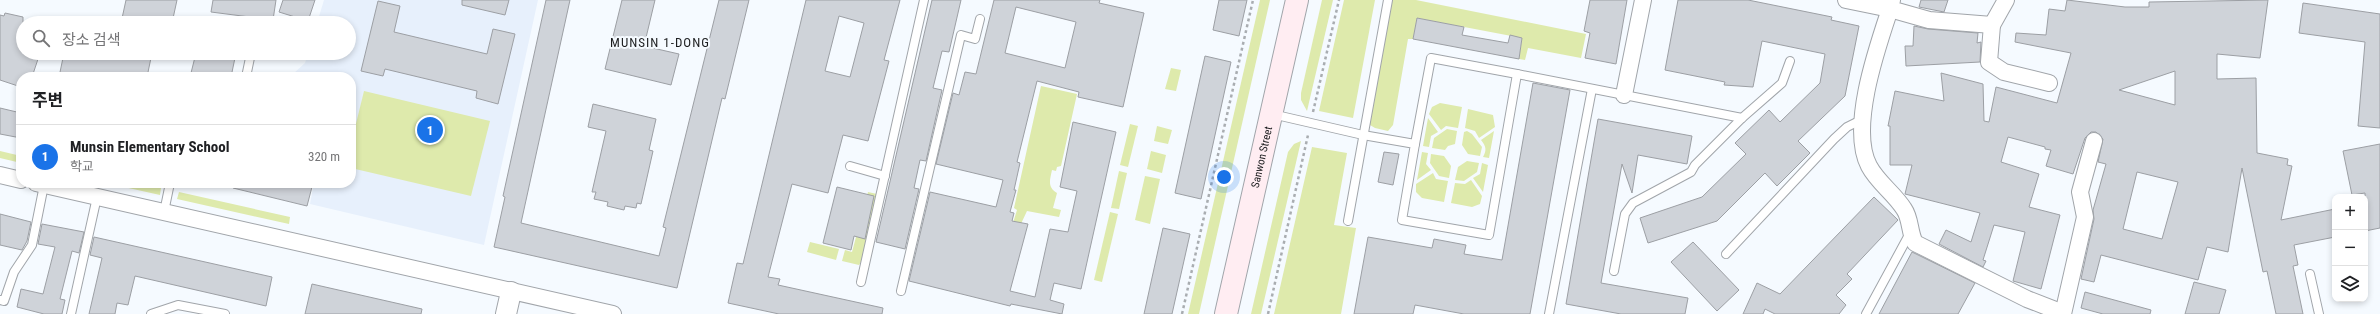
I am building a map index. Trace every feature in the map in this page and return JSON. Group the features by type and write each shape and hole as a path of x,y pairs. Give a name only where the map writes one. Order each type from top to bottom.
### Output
{"main road":[{"name":"Sanwon Street","path":"1226,314 1297,0"}],"street":[{"path":"1624,95 1643,0"},
{"path":"1846,0 1891,4 1929,20 1992,25"},
{"path":"2006,0 1992,25 1989,62 2004,72 2049,83"},
{"path":"1891,4 1874,59 1862,119 1863,151 1868,165 1880,182 1904,210 1909,220 1910,233 1915,243 2027,299 2063,313 2085,217 2080,192 2094,141"},
{"path":"0,175 16,179"},
{"path":"58,188 613,314"},
{"path":"506,314 511,292"}],"lane":[{"path":"861,282 924,0"},
{"path":"1348,221 1388,0"},
{"path":"901,291 961,35 975,39 980,19"},
{"path":"1517,74 1489,235 1402,220 1431,58 1517,74 1742,118"},
{"path":"247,72 250,60"},
{"path":"1614,271 1625,214 1633,204 1691,172 1695,165 1742,118 1782,83 1790,61"},
{"path":"1550,314 1592,89"},
{"path":"1271,114 1363,135 1415,144"},
{"path":"1726,254 1847,126 1862,119"},
{"path":"850,166 885,176"},
{"path":"0,300 4,301 14,272 32,245 39,188"},
{"path":"164,212 169,188"},
{"path":"71,314 97,197"},
{"path":"1866,314 1910,233"},
{"path":"2310,274 2319,314"},
{"path":"151,314 178,305 225,314"}],"path":[{"path":"1182,314 1254,0"},
{"path":"1268,314 1339,0"}],"shaded area":[{"path":"324,0 538,0 484,245 310,204 313,188 356,188 356,72 295,72 305,63 306,60 356,60 356,16 319,16"}],"green space":[{"path":"1260,0 1270,0 1199,314 1188,314"},
{"path":"1322,0 1333,0 1307,111 1301,100 1301,93"},
{"path":"1344,0 1375,0 1353,118 1319,111"},
{"path":"1392,0 1416,0 1586,34 1581,58 1528,48 1525,60 1519,59 1522,38 1417,18 1413,39 1408,39 1393,125 1388,131 1375,128 1370,125 1370,121"},
{"path":"1171,68 1181,70 1176,91 1165,89"},
{"path":"1041,86 1077,94 1061,166 1057,167 1056,171 1052,170 1050,180 1050,186 1057,193 1053,208 1061,210 1059,217 1027,211 1019,228 1012,226 1017,210 1014,208"},
{"path":"364,91 490,121 471,196 356,169 356,124"},
{"path":"1440,103 1462,107 1458,128 1446,126 1441,130 1429,114 1432,107"},
{"path":"1468,109 1493,115 1495,127 1479,138 1475,131 1465,128"},
{"path":"1428,118 1438,132 1431,136 1429,147 1423,146"},
{"path":"1130,124 1138,126 1128,167 1120,165"},
{"path":"1157,126 1172,130 1168,144 1154,141"},
{"path":"1447,129 1457,131 1455,144 1448,146 1445,150 1432,148 1434,138"},
{"path":"1467,131 1472,134 1482,147 1480,156 1468,154 1462,145 1464,132"},
{"path":"1494,131 1489,158 1483,157 1485,148 1481,140"},
{"path":"1301,141 1261,314 1251,314 1288,152 1294,144"},
{"path":"1312,147 1347,153 1334,225 1356,228 1341,314 1274,314"},
{"path":"0,151 16,155 16,162 0,158"},
{"path":"1151,151 1166,155 1162,173 1147,169"},
{"path":"1422,152 1428,153 1426,164 1431,170 1417,180"},
{"path":"1431,154 1444,156 1451,166 1449,178 1439,176 1430,163"},
{"path":"1467,161 1479,163 1477,172 1464,181 1455,180 1458,167"},
{"path":"1482,163 1488,165 1483,192 1473,178 1480,174"},
{"path":"1119,171 1127,173 1119,209 1111,208"},
{"path":"1433,173 1436,179 1448,181 1444,202 1422,198 1416,192 1416,184"},
{"path":"1145,176 1160,179 1150,224 1135,220"},
{"path":"1471,180 1482,196 1480,204 1472,207 1451,203 1455,183 1465,184"},
{"path":"128,188 161,188 160,195"},
{"path":"179,192 290,217 289,224 177,199"},
{"path":"868,192 877,194 861,262 859,265 842,261 845,250 852,252"},
{"path":"1110,212 1118,214 1102,282 1094,280"},
{"path":"810,242 839,249 836,260 807,252"}],"building":[{"path":"126,0 177,0 174,16 123,16"},
{"path":"213,0 276,0 274,16 242,16 211,12"},
{"path":"283,0 315,0 310,16 292,16 279,12"},
{"path":"462,0 509,0 505,15 462,5"},
{"path":"546,0 570,0 521,223 659,256 666,228 663,227 719,0 749,0 725,99 722,98 677,288 494,247 505,197 503,196"},
{"path":"622,0 655,0 644,46 679,54 671,85 605,69"},
{"path":"806,0 900,0 884,60 889,61 868,141 843,135 828,193 792,184 768,277 780,279 778,285 883,308 882,314 779,314 728,303 737,263 743,264","holes":["839,16 864,23 850,77 825,71"]},
{"path":"932,0 961,0 949,52 942,51 933,88 942,90 926,161 920,160 914,188 919,189 905,249 876,242"},
{"path":"994,0 1100,0 1099,3 1144,13 1123,107 1078,97 1079,92 1037,81 1017,162 1020,163 1014,190 1016,190 1010,212 1014,213 1012,221 1028,224 1010,291 1035,297 1050,229 1068,232 1077,191 1060,187 1073,122 1116,132 1081,289 1054,283 1050,300 1064,304 1062,314 1011,304 1010,306 909,281 930,192 996,207 1003,180 936,164 953,93 959,95 965,72 976,74","holes":["1016,7 1076,22 1065,68 1005,53"]},
{"path":"1219,0 1247,0 1239,36 1213,30"},
{"path":"1590,0 1627,0 1616,64 1585,58 1590,33 1584,31"},
{"path":"1678,0 1748,0 1832,17 1831,20 1859,26 1845,96 1798,141 1810,153 1777,186 1765,173 1717,221 1648,243 1640,218 1702,197 1746,154 1735,143 1769,110 1780,122 1820,83 1825,54 1762,41 1753,87 1724,85 1725,82 1665,70"},
{"path":"1921,0 1948,0 1944,12 1919,7"},
{"path":"2067,0 2125,7 2149,7 2149,2 2268,0 2260,58 2217,54 2217,79 2256,78 2257,153 2288,159 2287,165 2292,166 2281,220 2332,210 2332,238 2294,245 2298,265 2293,266 2303,314 2276,314 2267,271 2263,272 2242,168 2228,252 2207,247 2198,280 2101,255 2094,282 2081,279 2094,219 2093,210 2106,164 2098,162 2103,139 2096,132 2091,132 2085,138 2073,174 2046,166 2051,150 2008,137 2001,162 2039,174 2029,207 2060,215 2041,289 2013,281 2025,232 1994,225 1983,260 1986,261 1983,267 1939,244 1946,230 1971,242 1980,213 1905,194 1912,165 1890,165 1890,126 1888,126 1895,91 1944,101 1941,73 1983,84 1984,121 1989,122 1996,87 2057,103 2071,53 2015,42 2016,33 2046,35 2049,9 2065,11","holes":["2175,71 2175,105 2119,90","2137,172 2178,182 2162,239 2123,229"]},
{"path":"378,1 400,6 394,32 487,54 493,29 515,34 498,104 476,98 477,91 385,69 383,76 361,71"},
{"path":"2303,3 2380,14 2380,128 2358,126 2365,42 2299,33"},
{"path":"5,13 18,16 16,16 16,60 38,60 34,72 16,72 16,85 0,80 0,15 4,16"},
{"path":"1417,18 1464,27 1462,35 1508,43 1510,35 1522,38 1519,59 1413,39"},
{"path":"1914,26 1928,29 1978,33 1977,43 1981,42 1980,62 1906,66 1905,46 1913,46"},
{"path":"1205,56 1231,62 1201,199 1175,193"},
{"path":"63,60 151,60 148,72 60,72"},
{"path":"194,60 235,60 232,72 191,72"},
{"path":"1533,83 1570,90 1530,314 1464,314 1415,305 1413,314 1354,314 1368,237 1432,248 1434,239 1466,245 1464,254 1502,260"},
{"path":"593,104 656,119 649,150 653,151 641,204 637,203 636,208 625,206 624,210 607,206 608,202 594,199 596,192 592,192 606,131 588,127"},
{"path":"0,108 16,112 16,137 0,134"},
{"path":"1598,119 1692,136 1687,164 1638,155 1632,193 1622,164 1601,283 1688,298 1685,314 1621,314 1566,304"},
{"path":"2380,144 2380,228 2368,230 2368,194 2352,194 2343,151"},
{"path":"1384,152 1399,154 1393,185 1378,182"},
{"path":"837,187 874,196 865,239 854,236 851,250 823,243"},
{"path":"233,188 312,188 307,206"},
{"path":"1874,197 1898,220 1847,274 1852,279 1836,295 1846,305 1839,314 1775,314 1765,309 1763,314 1743,314 1757,283 1780,294"},
{"path":"0,214 31,222 27,241 22,250 0,245"},
{"path":"42,224 84,232 79,253 72,251 60,299 65,300 62,314 44,314 17,307 21,289 43,294 55,247 38,244"},
{"path":"1163,228 1190,234 1172,314 1144,314"},
{"path":"94,237 272,277 266,306 135,276 128,305 117,303 115,314 89,314 102,258 90,255"},
{"path":"1693,242 1739,290 1717,311 1671,262"},
{"path":"1912,252 1975,283 1958,314 1879,314"},
{"path":"2194,282 2226,290 2219,314 2185,314"},
{"path":"312,284 422,309 421,314 305,314"},
{"path":"2085,292 2151,310 2150,314 2103,314 2081,308"}],"place":[{"name":"Munsin Elementary School","path":"430,130"}],"district":[{"name":"MUNSIN 1-DONG","path":"660,42"}]}
